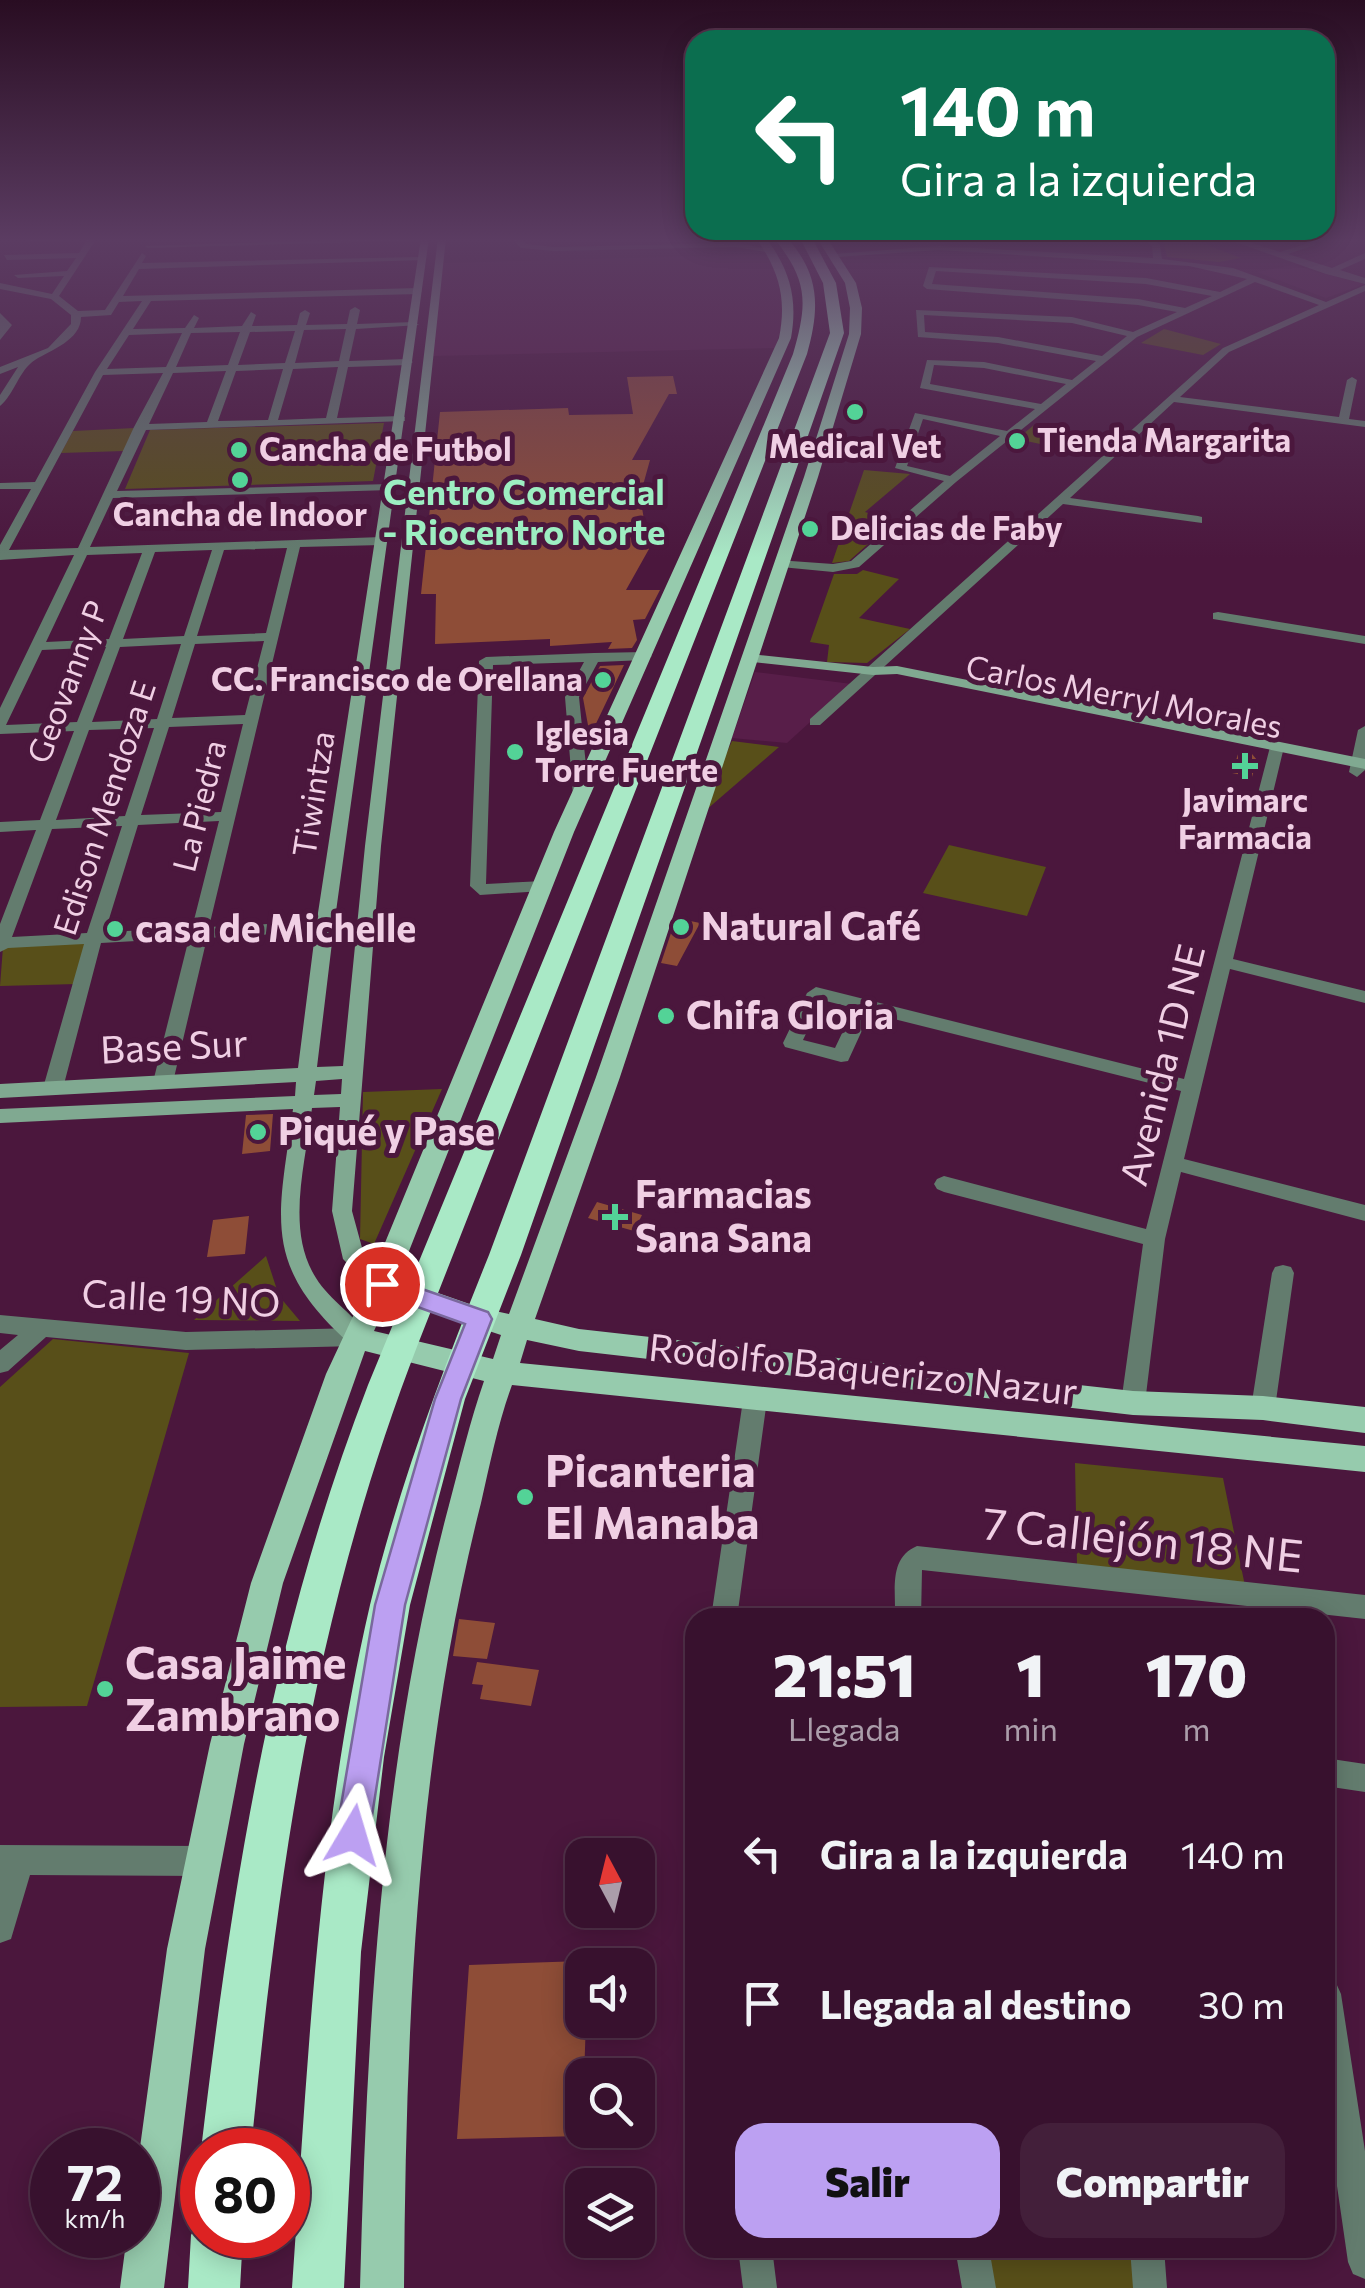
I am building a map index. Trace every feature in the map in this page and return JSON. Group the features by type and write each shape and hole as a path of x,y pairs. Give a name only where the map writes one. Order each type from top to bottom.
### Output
{"highway":[{"path":"228,2128 247,1958 284,1738 315,1598 382,1389 803,345"},
{"path":"318,2288 338,1952 363,1757 390,1605 482,1368 479,1319 833,345"},
{"path":"767,379 800,354"},
{"path":"814,400 843,370"},
{"path":"786,475 791,534"},
{"path":"214,2288 216,2258"}],"main road":[{"path":"142,2288 183,1968 226,1744 267,1583 337,1384 382,1284 543,886 782,345"},
{"path":"382,2288 396,1939 416,1752 482,1368 518,1329 608,1077 791,534 850,345"},
{"name":"Rodolfo Baquerizo Nazur","path":"382,1284 479,1319 580,1340 1133,1403 1263,1408 1365,1420"},
{"name":"Rodolfo Baquerizo Nazur","path":"358,1337 398,1352 482,1368 755,1400 1365,1458"}],"street":[{"path":"0,370 26,362 56,345"},
{"path":"0,555 118,345"},
{"path":"181,345 0,726 252,720"},
{"path":"211,425 240,345"},
{"path":"272,423 295,345"},
{"path":"331,422 348,345"},
{"name":"Tiwintza","path":"358,1337 311,1294 290,1242 325,926 411,345"},
{"name":"Tiwintza","path":"382,1284 354,1259 344,1228 349,1100 375,820 430,345"},
{"path":"1024,345 1102,359"},
{"path":"781,563 834,568 855,564 1120,345"},
{"path":"815,722 1226,350 1238,345"},
{"path":"0,403 26,362"},
{"path":"100,372 408,362"},
{"path":"1046,408 924,386 930,362 984,365 1074,383"},
{"path":"1343,421 1352,380"},
{"path":"1174,400 1365,424"},
{"path":"139,427 331,422 402,411 424,402"},
{"path":"952,480 902,468 919,415 1010,435"},
{"path":"0,486 39,484"},
{"path":"107,496 391,487"},
{"path":"1061,500 1198,520"},
{"path":"0,555 382,541"},
{"name":"La Piedra","path":"162,1082 294,545"},
{"name":"Edison Mendoza E","path":"53,1088 95,938 219,547"},
{"name":"Geovanny P","path":"0,944 150,550"},
{"path":"1218,616 1365,640"},
{"path":"36,646 272,637"},
{"path":"543,886 486,891 478,886 486,661 645,656"},
{"path":"581,795 572,697 594,657"},
{"name":"Carlos Merryl Morales","path":"748,658 897,670 1361,768"},
{"path":"1361,768 1365,730"},
{"name":"Avenida 1D NE","path":"1133,1403 1154,1239 1276,751"},
{"path":"0,827 229,816"},
{"path":"0,944 325,926"},
{"path":"1224,962 1365,997"},
{"path":"864,1006 1190,1087"},
{"name":"Base Sur","path":"0,1091 352,1072"},
{"name":"Base Sur","path":"0,1116 349,1100"},
{"path":"1174,1163 1365,1213"},
{"path":"944,1184 1154,1239"},
{"path":"1263,1408 1283,1273"},
{"name":"Calle 19 NO","path":"0,1324 186,1341 358,1337"},
{"path":"0,1364 44,1326"},
{"path":"725,1608 755,1400"},
{"name":"7 Callejón 18 NE","path":"909,1608 912,1560 1365,1606"},
{"path":"1335,1774 1365,1778"},
{"path":"0,1928 10,1860 204,1861"},
{"path":"1335,2061 1365,2262"},
{"path":"757,2258 760,2288"},
{"path":"974,2258 979,2288"},
{"path":"1148,2258 1150,2288"}],"shaded area":[{"path":"433,345 776,345 775,348 432,356"},
{"path":"1150,345 1220,345 1203,355"},
{"path":"384,423 373,481 125,489 150,430"},
{"path":"1034,425 1111,441 1096,456 1017,439"},
{"path":"135,428 124,451 61,453 73,431"},
{"path":"864,470 910,474 865,512 894,521 849,561 832,563"},
{"path":"863,570 899,579 859,618 910,629 867,663 827,662 829,645 810,642 834,574 857,574"},
{"path":"755,672 852,684 787,743 732,738"},
{"path":"732,741 779,747 698,817"},
{"path":"949,845 1046,867 1027,916 923,893"},
{"path":"93,942 77,984 0,986 3,947"},
{"path":"442,1089 374,1244 360,1239 363,1092"},
{"path":"266,1256 279,1296 300,1321 194,1320"},
{"path":"53,1339 189,1353 87,1706 0,1707 0,1387"},
{"path":"1075,1463 1223,1478 1245,1586 1077,1565"},
{"path":"985,2258 1132,2258 1134,2288 991,2288"}],"building":[{"name":"Centro Comercial - Riocentro Norte","path":"673,376 677,394 669,394 632,460 650,460 640,496 649,549 626,590 660,590 645,619 633,620 637,640 632,648 608,649 612,642 550,646 550,639 435,644 436,594 421,594 440,412 568,408 569,415 633,414 627,377"},
{"name":"CC. Francisco de Orellana","path":"624,665 590,736 583,698 600,666"},
{"name":"Javimarc Farmacia","path":"1239,751 1252,754 1257,760 1252,777 1232,773"},
{"path":"676,918 700,923 677,966 661,963"},
{"name":"Piqué y Pase","path":"273,1114 270,1151 242,1154 246,1115"},
{"name":"Farmacias Sana Sana","path":"597,1202 642,1215 634,1231 588,1218"},
{"path":"249,1216 245,1254 207,1257 213,1220"},
{"path":"459,1619 495,1623 487,1659 453,1656"},
{"path":"477,1662 539,1670 531,1706 480,1699 483,1685 472,1684"},
{"path":"565,1962 565,2038 585,2038 585,2058 565,2058 565,2136 457,2139 469,1965"}],"place":[{"name":"Medical Vet","path":"855,412"},
{"name":"Tienda Margarita","path":"1017,441"},
{"name":"Cancha de Futbol","path":"239,450"},
{"name":"Cancha de Indoor","path":"240,480"},
{"name":"Delicias de Faby","path":"810,529"},
{"name":"CC. Francisco de Orellana","path":"603,680"},
{"name":"Iglesia Torre Fuerte","path":"515,752"},
{"name":"Javimarc Farmacia","path":"1245,766"},
{"name":"Natural Café","path":"681,927"},
{"name":"casa de Michelle","path":"115,929"},
{"name":"Chifa Gloria","path":"666,1016"},
{"name":"Piqué y Pase","path":"258,1132"},
{"name":"Farmacias Sana Sana","path":"615,1217"},
{"name":"Picanteria El Manaba","path":"525,1497"},
{"name":"Casa Jaime Zambrano","path":"105,1689"}],"district":[{"name":"Centro Comercial - Riocentro Norte","path":"524,513"}],"route":[{"path":"353,1835 390,1605 448,1399 479,1319 382,1284"}]}
